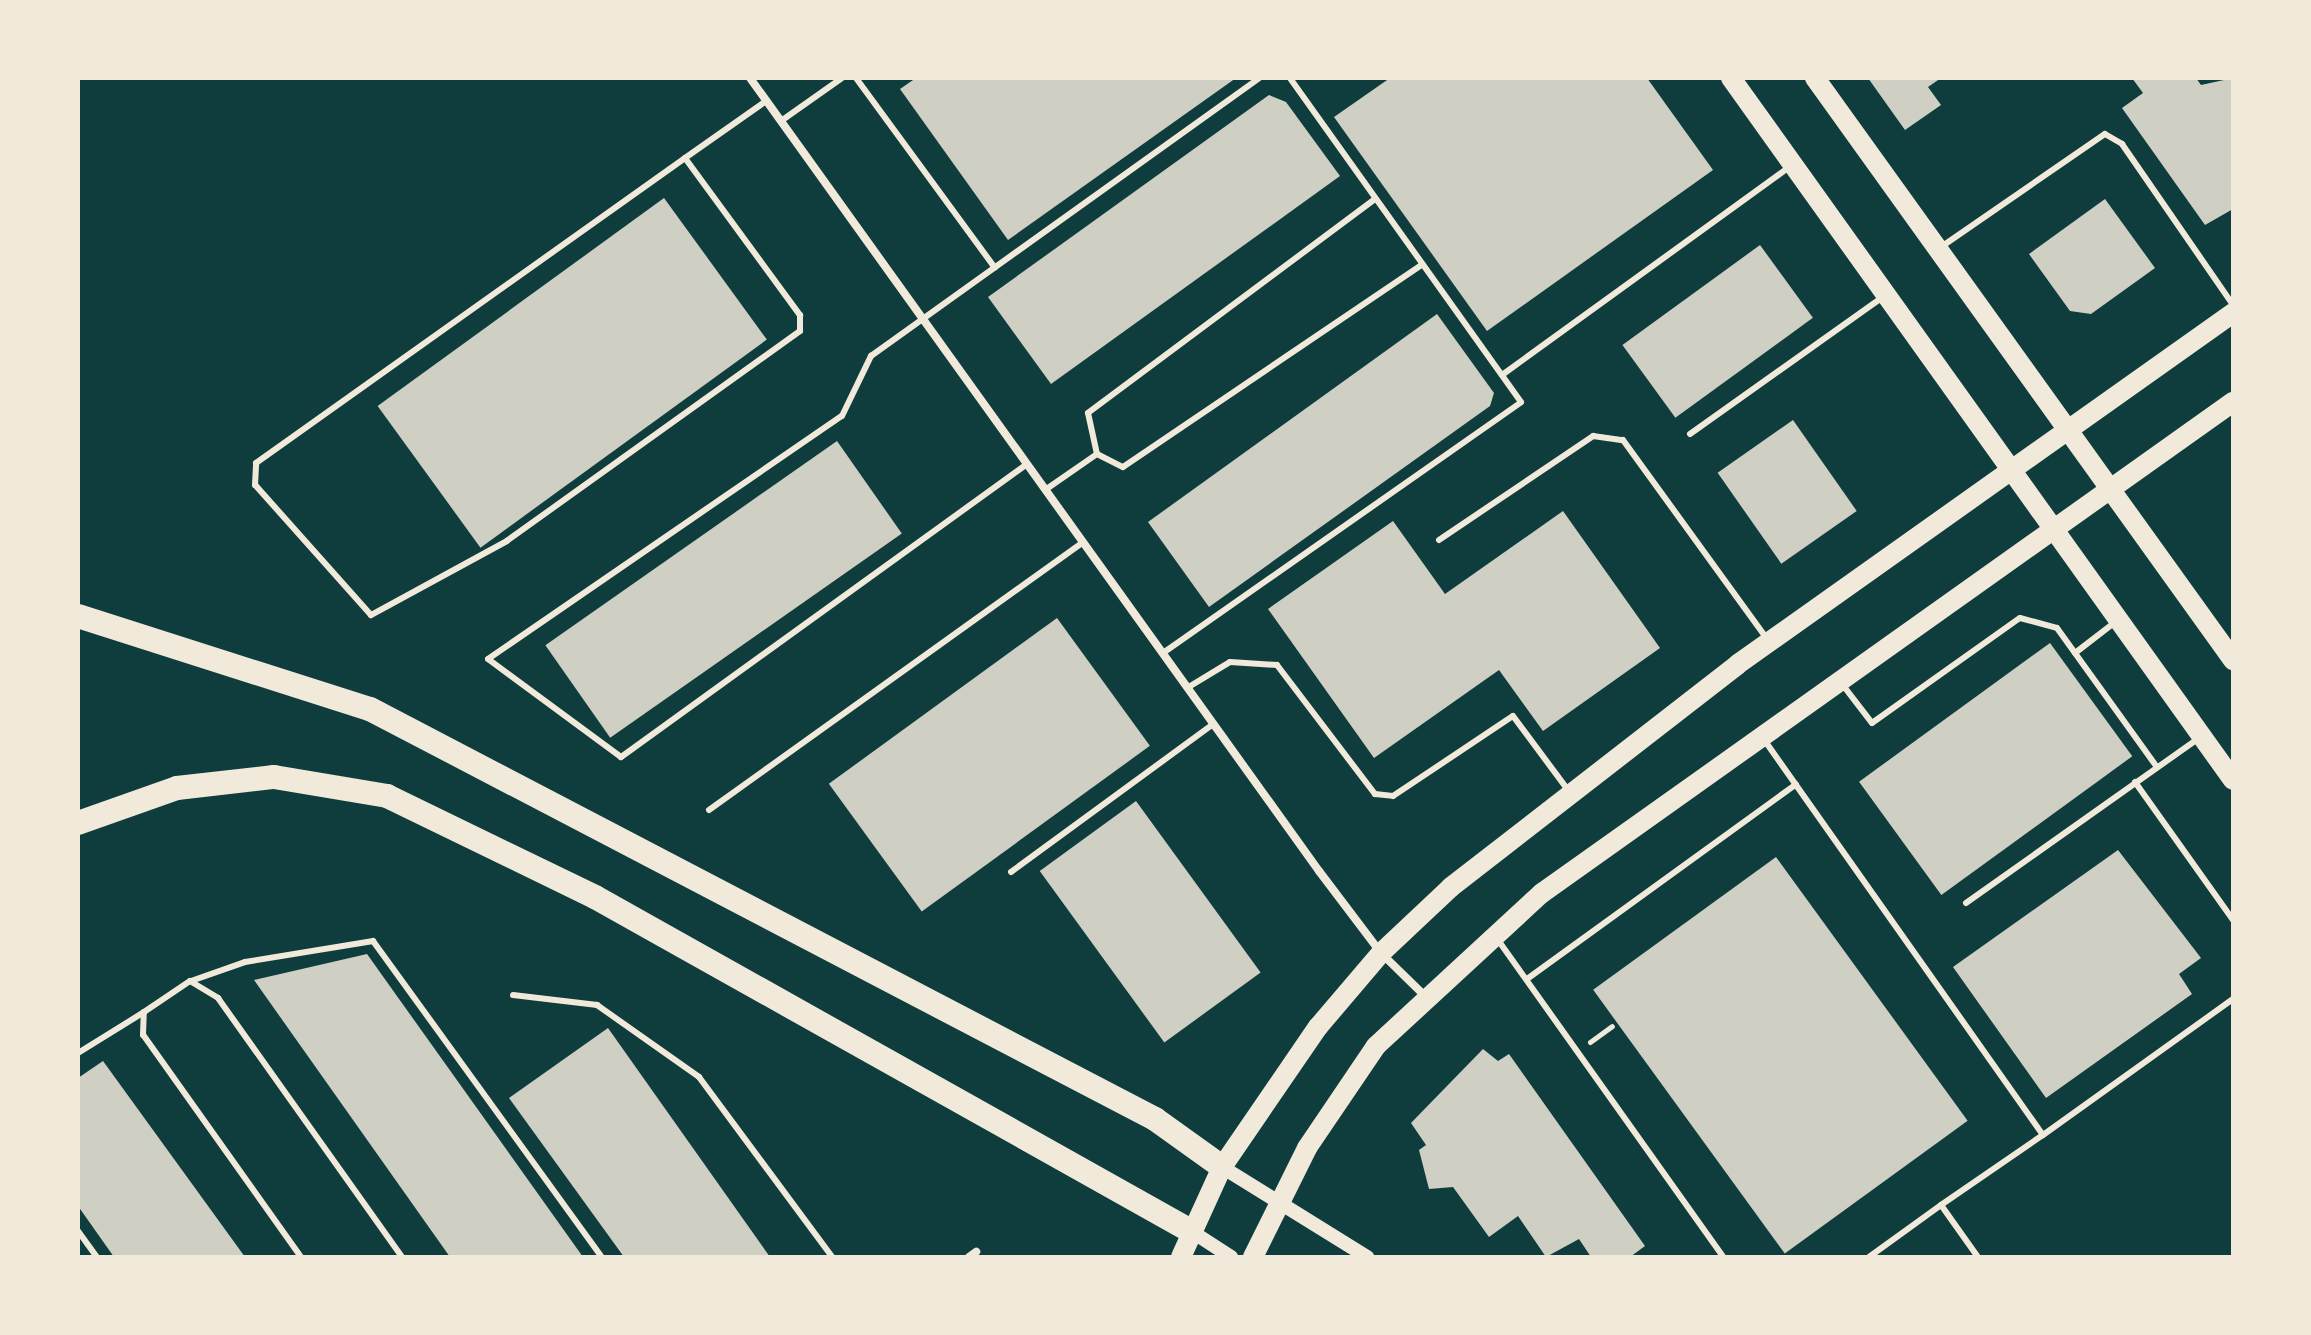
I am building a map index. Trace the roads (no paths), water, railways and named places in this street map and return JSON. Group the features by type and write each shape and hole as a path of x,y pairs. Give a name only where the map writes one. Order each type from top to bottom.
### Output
{"highway":[{"path":"78,616 370,709 1155,1119 1222,1167"},
{"path":"78,823 177,788 274,777 387,796 595,897 1191,1231"}],"main road":[{"path":"1731,78 2233,780"},
{"path":"1815,78 2233,660"},
{"path":"1181,1257 1222,1167 1318,1027 1381,953 1569,790 1769,642 2233,313"},
{"path":"1253,1257 1277,1203 1376,1046 1425,996 1591,852 1762,737 2233,402"}],"street":[{"path":"750,78 1381,953 1425,996"},
{"path":"1222,1167 1367,1257"},
{"path":"1191,1231 1231,1257"}],"lane":[{"path":"781,121 842,78"},
{"path":"856,78 995,268"},
{"path":"1027,464 621,757 488,659 842,416 871,356 1259,78"},
{"path":"1163,653 1521,402 1292,79"},
{"path":"685,158 800,315 800,331 507,541 371,615 255,485 256,463 685,158 766,101"},
{"path":"1938,249 2105,134 2122,144 2233,305"},
{"path":"1502,375 1793,165"},
{"path":"1097,454 1088,413 1375,199"},
{"path":"1097,454 1123,467 1421,265"},
{"path":"1690,434 1886,295"},
{"path":"1439,540 1593,436 1623,440 1769,642"},
{"path":"1045,490 1097,454"},
{"path":"709,810 1083,542"},
{"path":"1840,681 1872,723 2020,618 2057,628 2157,767"},
{"path":"2075,653 2120,618"},
{"path":"1187,688 1230,662 1277,665 1375,794 1393,796 1513,716 1569,790"},
{"path":"1011,872 1213,724"},
{"path":"1966,903 2202,736"},
{"path":"1762,737 2043,1135"},
{"path":"2135,782 2233,920"},
{"path":"1527,979 1796,784"},
{"path":"1495,936 1723,1257"},
{"path":"78,1053 190,981 245,962 373,941 602,1257"},
{"path":"190,981 218,998 402,1257"},
{"path":"513,995 597,1005 688,1068 832,1257"},
{"path":"1869,1257 2233,999"},
{"path":"144,1012 143,1035 301,1257"},
{"path":"1941,1205 1978,1257"},
{"path":"78,1231 97,1257"},
{"path":"972,1254 986,1257"}]}
